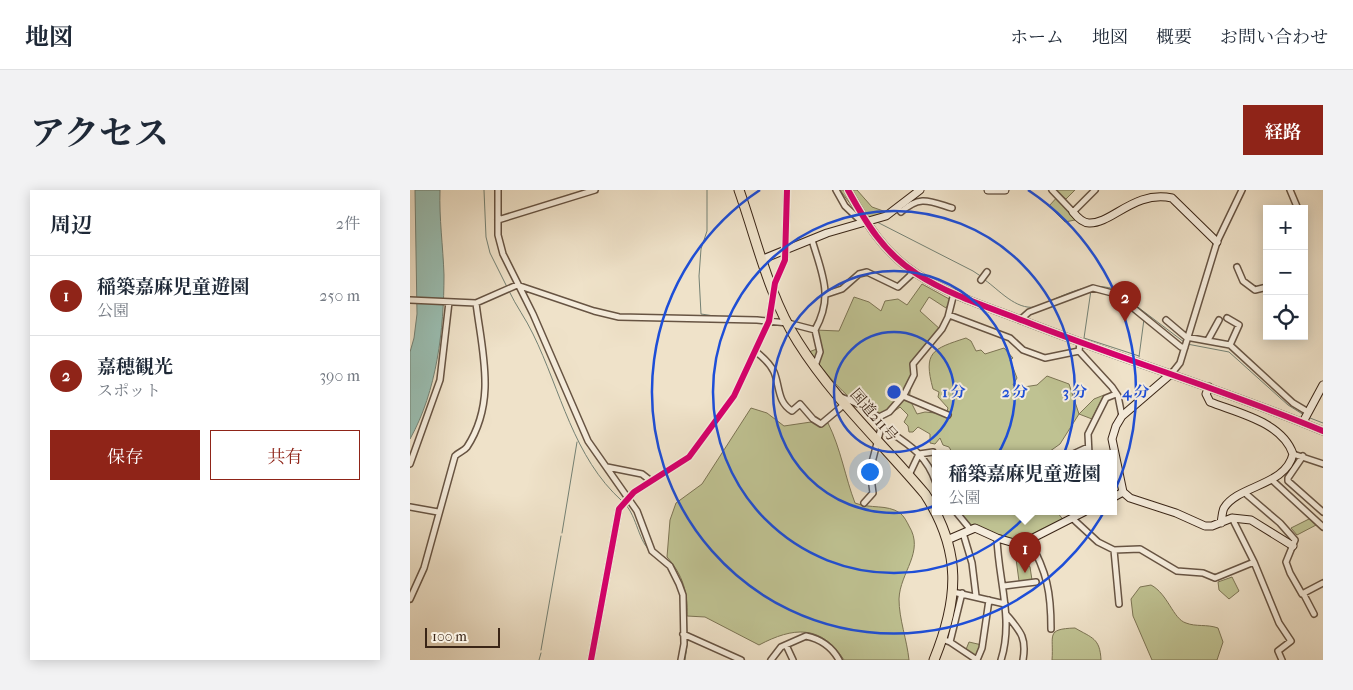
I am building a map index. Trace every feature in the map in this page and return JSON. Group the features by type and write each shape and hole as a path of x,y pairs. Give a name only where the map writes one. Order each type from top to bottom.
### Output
{"highway":[{"name":"国道211号","path":"740,190 774,292 788,323 815,366 842,400 909,475 932,505"},
{"name":"国道211号","path":"934,660 946,640 949,620 957,593 947,540 937,515"}],"street":[{"path":"498,190 499,242 517,285 533,314 588,441 642,521 652,551 670,566 680,584 683,595 681,660"},
{"path":"498,220 595,190"},
{"path":"591,660 619,509 628,498 651,481 669,472 694,450 734,396 769,321 778,272 785,260 786,190"},
{"path":"836,190 845,206 863,222 884,247 914,272 954,293 1079,347 1172,373 1323,431"},
{"path":"848,190 863,222"},
{"path":"763,259 863,222 886,216 920,190"},
{"path":"988,190 1005,190"},
{"path":"1052,190 1084,222 1094,222 1132,199 1166,195 1172,198 1217,242"},
{"path":"1073,212 1096,190"},
{"path":"1114,450 1112,439 1122,416 1172,373 1180,363 1217,242 1242,190"},
{"path":"1290,190 1296,205"},
{"path":"898,208 901,212 909,204 921,200 952,208"},
{"path":"812,240 827,294 822,317 815,330 820,352 815,366"},
{"path":"1237,267 1248,286 1255,290 1263,288"},
{"path":"827,294 842,289 863,272 871,272 898,287 914,272"},
{"path":"981,280 987,272"},
{"path":"410,300 476,303 517,285 594,311 619,317 769,321 788,323 815,330"},
{"path":"1020,320 1029,312 1093,288 1108,290 1116,294 1181,347 1185,347"},
{"path":"879,417 889,412 903,396 914,375 913,364 915,360 942,329 949,315 954,293"},
{"path":"410,464 440,380 447,302"},
{"path":"410,599 424,568 455,456 468,446 480,417 487,389 476,303"},
{"path":"949,315 1010,338 1023,350 1045,358 1079,347"},
{"path":"1227,318 1239,325 1230,345"},
{"path":"1166,320 1188,336 1230,345 1293,403 1308,412"},
{"path":"1208,340 1219,320"},
{"path":"1079,347 1116,394 1122,416"},
{"path":"755,351 769,364 775,374 782,401 792,411 800,404 821,424 842,400 863,406 879,417 881,426 870,470 874,493 864,503"},
{"path":"1303,422 1323,385"},
{"path":"1210,387 1206,394 1210,402 1270,427 1287,443 1293,454 1323,464"},
{"path":"1088,450 1088,434 1106,398 1116,394"},
{"path":"903,396 948,415"},
{"path":"881,426 919,454 930,466 932,472"},
{"path":"1081,450 1088,446"},
{"path":"919,454 932,452"},
{"path":"909,475 919,454"},
{"path":"1221,523 1226,506 1245,493 1272,480 1288,465 1293,454"},
{"path":"1302,456 1288,481 1323,512"},
{"path":"1117,463 1123,492 1130,498 1176,513 1205,526 1221,523 1232,518 1251,520 1293,546"},
{"path":"607,467 617,467 642,474 651,481"},
{"path":"1272,480 1323,527"},
{"path":"1117,495 1123,492"},
{"path":"1245,493 1291,534 1295,540 1286,562 1290,573 1314,614"},
{"path":"410,507 438,512"},
{"path":"958,515 966,531 976,596"},
{"path":"947,540 966,531 979,529 997,538 1014,543 1029,540 1076,515"},
{"path":"1072,518 1098,542 1114,550 1140,549 1177,571 1204,573 1215,578 1254,562"},
{"path":"1232,518 1254,562 1279,623 1291,641 1278,651 1282,660"},
{"path":"997,538 1006,614 1005,648 1001,660"},
{"path":"1029,540 1040,560 1049,588 1051,629"},
{"path":"1114,550 1119,604"},
{"path":"1004,586 1036,582"},
{"path":"1303,593 1323,583"},
{"path":"957,593 1005,604"},
{"path":"946,640 977,660 982,648 988,600"},
{"path":"1006,614 1023,636 1025,645 1023,660"},
{"path":"683,634 741,660"},
{"path":"771,660 781,647 806,636 834,650 839,660"},
{"path":"786,645 793,660"}],"green space":[{"path":"840,190 857,190 872,207 889,213 871,219 857,213"},
{"path":"1056,190 1075,190 1066,199 1061,195 1080,219 1065,222 1049,206 1060,194"},
{"path":"922,284 951,300 946,308 929,297 920,311 941,330 915,360 909,399 907,401 911,402 917,414 925,412 946,414 948,408 938,397 939,392 933,389 930,377 930,360 938,349 966,338 971,341 976,351 981,350 985,354 1004,348 1013,358 1010,360 1017,378 1013,385 1017,388 1037,385 1047,376 1069,384 1079,414 1060,444 1052,450 951,450 949,447 943,445 940,438 935,444 930,443 930,434 918,427 913,432 909,432 908,426 904,422 908,415 900,407 888,413 875,413 862,407 837,385 809,352 819,348 815,330 839,331 854,297 869,302 881,311 885,301 898,299 907,305"},
{"path":"1104,395 1092,419 1079,414 1094,399"},
{"path":"751,408 767,413 784,426 811,422 828,423 855,503 890,508 900,513 905,519 913,535 914,545 900,589 899,599 909,660 844,660 826,640 806,632 783,635 759,645 705,617 687,616 687,600 681,578 667,557 670,520 676,503 702,484"},
{"path":"958,515 1059,515 1065,522 1014,543 970,529"},
{"path":"1311,518 1318,524 1297,535 1291,528"},
{"path":"1016,559 1025,560 1030,567 1032,580 1019,581"},
{"path":"1232,577 1239,591 1229,599 1219,590 1218,582"},
{"path":"1151,585 1162,594 1181,621 1218,628 1223,642 1217,660 1152,660 1133,616 1131,599 1140,587"},
{"path":"1075,628 1094,639 1099,647 1101,660 1052,660 1052,639 1055,632"},
{"path":"969,642 982,645 977,660 965,652"}],"water":[{"path":"415,190 440,190 444,296 433,380 427,401 410,439 410,352 417,314"}],"waterway":[{"path":"484,190 486,237 490,253 507,287"},
{"path":"707,190 707,231 701,249 699,276 701,314 721,317"},
{"path":"877,222 982,277"},
{"path":"985,280 1002,294 1028,307 1035,307 1084,288 1104,287 1114,289 1184,342"},
{"path":"1091,290 1084,338 1139,356"},
{"path":"509,291 533,334 580,444 605,484 622,501"},
{"path":"955,299 1075,344"},
{"path":"1139,357 1144,319"},
{"path":"1187,344 1229,352 1288,405 1304,415"},
{"path":"1310,418 1323,423"},
{"path":"562,533 577,442"},
{"path":"625,504 644,542 651,551"},
{"path":"541,650 561,536"},
{"path":"655,551 670,563 677,573 684,591"},
{"path":"686,597 687,633"},
{"path":"685,660 688,639"},
{"path":"539,660 541,653"}],"cycle path":[{"path":"591,660 619,509 634,492 689,457 734,396 769,321 775,283 785,260 787,190"},
{"path":"848,190 869,226 885,247 905,266 942,288 1061,335 1249,402 1323,431"}],"place":[{"name":"嘉穂観光","path":"1125,322"},
{"name":"稲築嘉麻児童遊園","path":"1025,573"}]}
